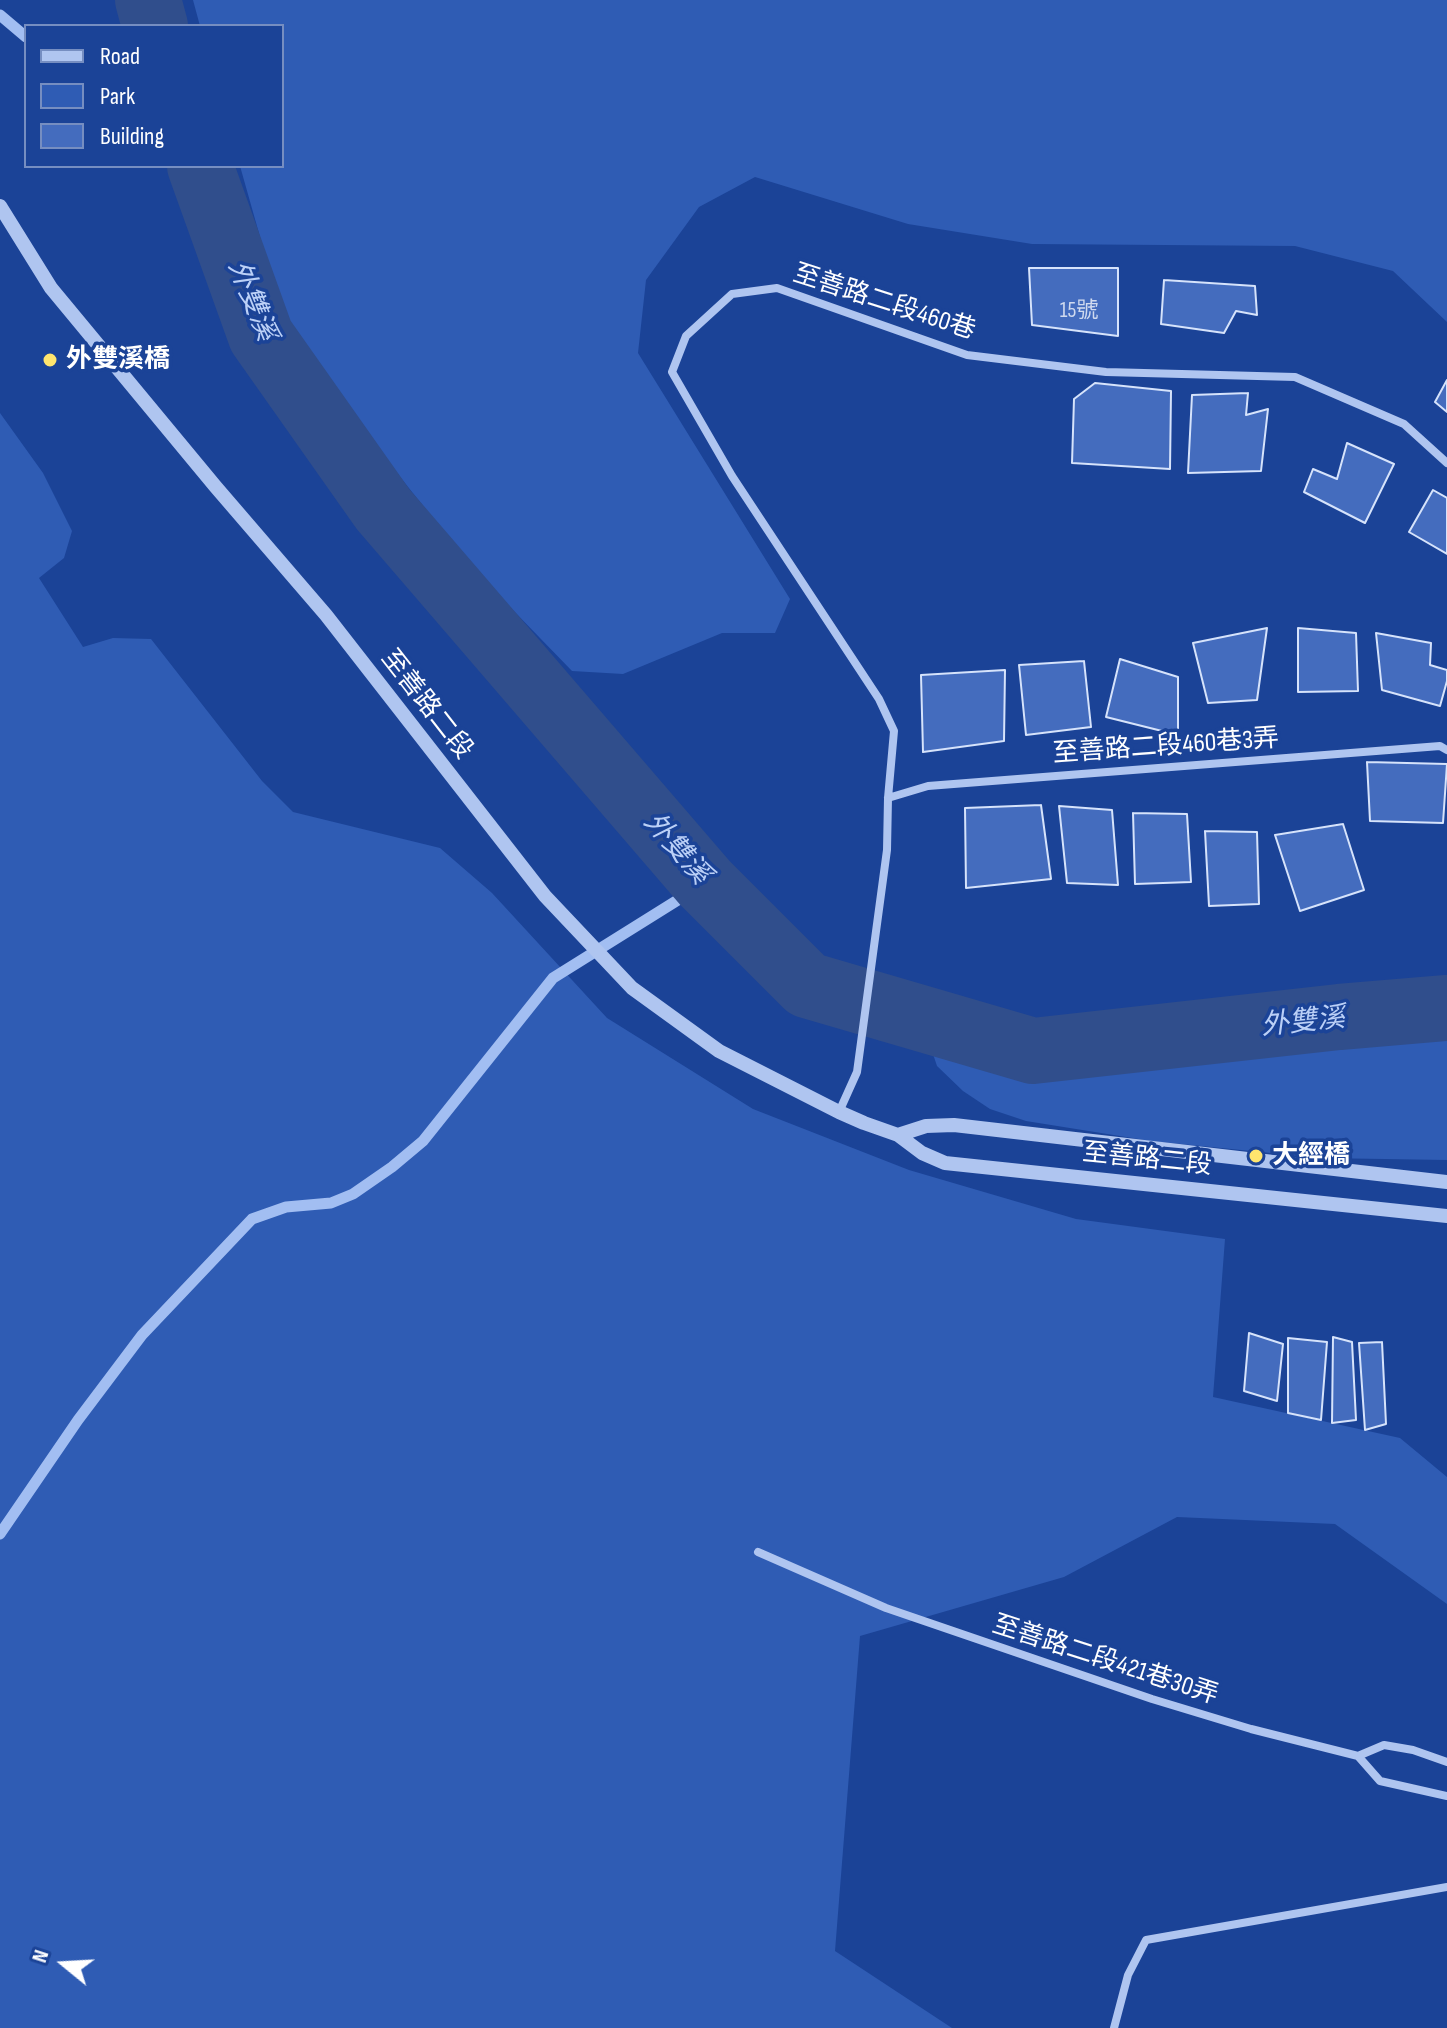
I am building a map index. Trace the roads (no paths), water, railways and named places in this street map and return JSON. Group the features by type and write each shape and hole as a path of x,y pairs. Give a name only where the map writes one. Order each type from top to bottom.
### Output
{"street":[{"name":"至善路二段","path":"0,206 51,288 326,615 545,896 632,988 719,1051 839,1112 898,1135 922,1153 945,1163 1447,1216"},
{"name":"至善路二段460巷","path":"839,1112 857,1072 887,850 894,731 879,699 732,476 672,372 686,336 732,294 777,288 967,355 1106,372 1295,377 1404,424 1447,463"},
{"name":"至善路二段460巷3弄","path":"888,798 928,786 1440,746 1447,750"},
{"name":"至善路二段","path":"898,1135 926,1126 954,1125 1447,1182"},
{"name":"至善路二段421巷30弄","path":"758,1552 886,1608 1251,1729 1358,1756 1384,1745 1413,1750 1447,1762"},
{"path":"1358,1756 1380,1781 1447,1796"},
{"path":"1114,2028 1128,1975 1146,1940 1447,1887"}],"waterway":[{"name":"外雙溪","path":"148,0 154,24"},
{"path":"0,15 24,35"},
{"name":"外雙溪","path":"201,168 261,336 383,509 705,883 807,985 1033,1051 1447,1008"},
{"path":"0,1534 78,1420 142,1335 252,1219 286,1207 331,1203 353,1194 392,1167 423,1141 553,978 705,883"}],"place":[{"name":"外雙溪橋","path":"50,360"},
{"name":"大經橋","path":"1256,1156"}]}
